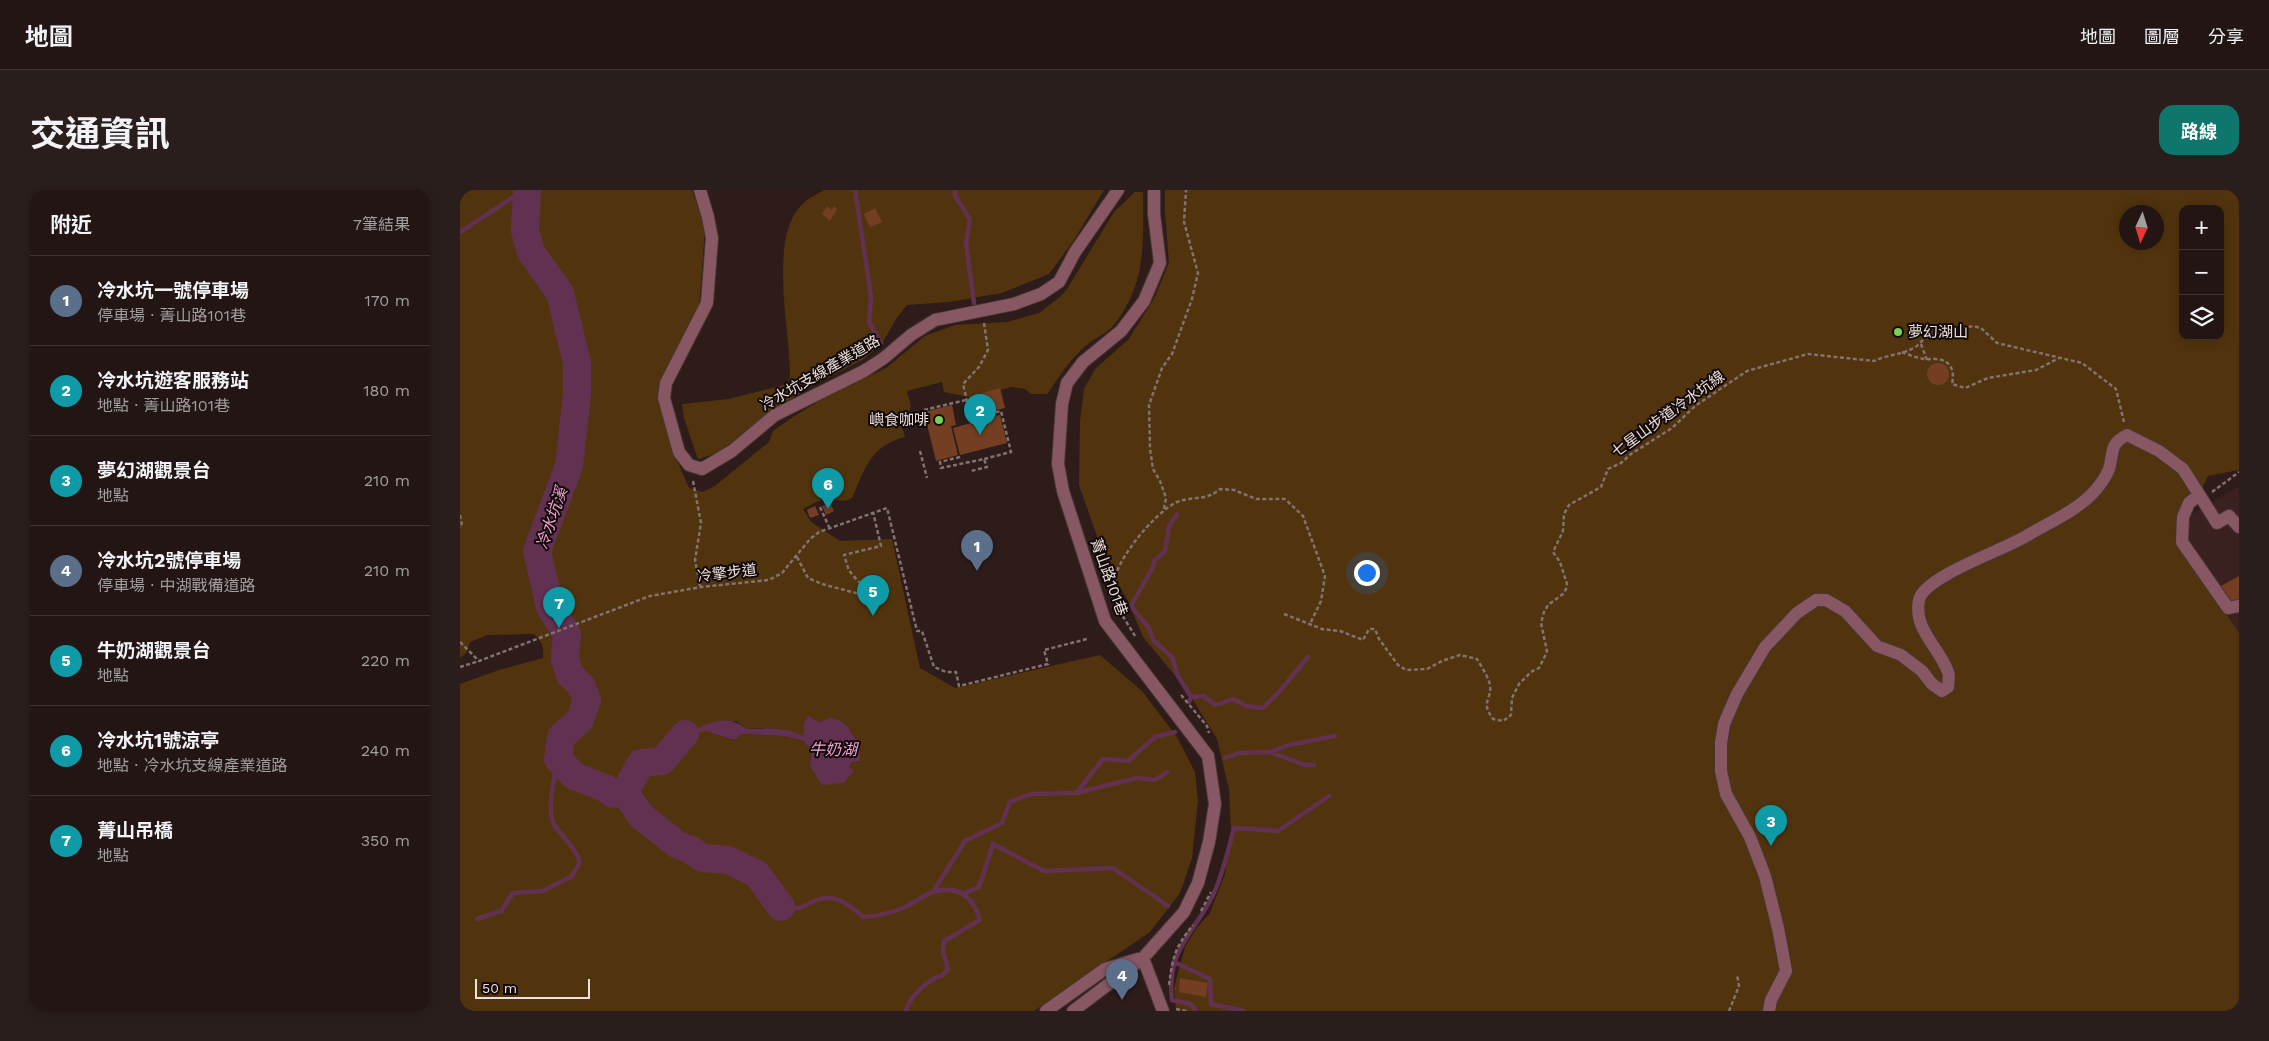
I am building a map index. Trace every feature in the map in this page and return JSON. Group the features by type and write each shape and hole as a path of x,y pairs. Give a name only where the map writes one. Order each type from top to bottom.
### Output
{"street":[{"path":"689,465 679,452 664,398 666,383 708,303 712,238 700,190"},
{"name":"冷水坑支線產業道路","path":"689,465 702,470 732,451 775,414 864,370 884,358 911,334 935,320 1014,304 1041,294 1059,282 1076,252 1118,190"},
{"name":"菁山路101巷","path":"1143,958 1184,912 1198,883 1209,842 1215,804 1208,756 1105,621 1063,491 1058,464 1062,404 1066,383 1083,362 1121,331 1144,301 1160,263 1154,214 1154,190"},
{"path":"1769,1011 1771,1000 1786,972 1778,928 1765,876 1750,837 1726,794 1721,771 1720,743 1724,724 1748,675 1765,647 1796,613 1816,600 1826,600 1845,611 1876,646 1901,655 1922,671 1932,684 1942,691 1948,687 1949,673 1921,626 1918,610 1919,598 1929,586 1945,575 1998,549 2018,542 2065,515 2078,505 2092,494 2101,482 2108,470 2112,451 2118,440 2127,435 2173,460 2183,469 2217,523 2229,516 2239,527"},
{"path":"2199,495 2189,503 2183,517 2182,542 2228,608 2239,606"},
{"path":"1143,958 1169,1010"},
{"path":"1046,1011 1105,968 1143,958"},
{"path":"1062,1011 1106,979 1143,958"},
{"path":"1073,1011 1143,958"}],"path":[{"path":"1164,510 1166,498 1160,480 1153,469 1150,449 1149,405 1162,368 1172,354 1198,273 1184,222 1186,190"},
{"name":"七星山步道冷水坑線","path":"1310,624 1322,629 1340,631 1363,640 1368,629 1375,629 1379,639 1398,665 1406,670 1427,669 1442,660 1460,656 1477,659 1490,684 1486,700 1488,712 1493,719 1503,721 1511,715 1512,698 1519,684 1531,672 1539,668 1546,656 1547,651 1541,623 1548,605 1562,594 1566,584 1560,562 1553,552 1563,532 1564,514 1569,505 1601,487 1608,470 1622,463 1631,454 1672,428 1695,406 1747,371 1808,354 1845,356 1867,362 1911,350 1921,344 1924,338 1973,326 1981,328 1997,342 2082,363 2116,389 2127,435"},
{"path":"1921,344 1927,360"},
{"path":"1900,352 1927,360 1936,359 1951,366 1955,374 1952,384 1965,388 1988,378 2036,370 2060,357"},
{"path":"960,457 940,462 941,468 1011,452 1001,411 971,418 963,384"},
{"path":"924,410 966,400"},
{"path":"920,451 927,478"},
{"path":"971,472 988,467 984,459"},
{"path":"689,465 701,523 695,560 701,587"},
{"path":"2199,495 2208,495 2239,472"},
{"path":"1135,636 1115,601 1112,590 1113,580 1124,557 1148,525 1164,510 1186,499 1201,499 1214,494 1220,489 1234,490 1256,499 1285,500 1303,516 1325,576 1319,606 1310,624 1284,614"},
{"path":"820,507 829,527"},
{"name":"冷擎步道","path":"479,661 650,596 701,587 769,580 782,573 810,539 829,527 887,508 917,632 922,631 934,667 946,672 956,672 959,686 1048,664 1044,650 1086,639"},
{"path":"868,607 870,602 869,595 850,571 844,555 881,546 873,512"},
{"path":"460,516 462,526 460,527"},
{"path":"796,557 808,578 822,584 856,593 872,610"},
{"path":"460,642 479,661 460,667"},
{"path":"1176,689 1206,726 1210,735"},
{"path":"1200,913 1211,890"},
{"path":"1168,993 1172,964 1178,945 1196,921"},
{"path":"1729,1011 1739,986 1737,976"}],"shaded area":[{"path":"460,190 692,190 705,229 699,309 660,381 659,393 663,421 689,488 702,492 715,486 769,442 773,431 829,395 886,368 925,336 955,325 1007,322 1039,313 1060,297 1067,289 1114,212 1135,192 1143,192 1141,262 1132,295 1113,326 1076,355 1047,394 1031,394 1025,389 1012,387 969,397 944,392 942,382 907,391 911,406 909,413 899,416 905,437 893,441 876,453 865,468 852,498 845,501 824,500 803,509 811,522 840,541 892,539 920,668 955,688 1100,655 1142,691 1177,737 1195,772 1198,801 1192,858 1180,893 1150,932 1034,1011 460,1011 460,684 499,670 543,658 543,651 541,642 534,634 488,635 470,642 466,653 460,658","holes":["829,718 848,727 860,746 860,761 852,762 849,767 810,766 811,752 804,741 783,736 743,734 734,740 705,731 736,721 747,729 776,728 803,737 804,723 807,721 819,722"]},
{"path":"824,190 1104,190 1074,240 1049,274 1002,293 949,302 907,305 896,319 883,342 864,359 812,386 770,412 718,453 698,459 684,418 682,404 729,399 780,386 787,383 790,377 783,285 783,259 786,236 793,217 805,202"},
{"path":"1165,190 2239,190 2239,470 2208,476 2188,517 2177,516 2175,537 2239,633 2239,1011 1176,1011 1174,988 1185,947 1196,929 1210,913 1225,874 1231,831 1229,789 1217,739 1187,690 1143,637 1127,599 1108,567 1079,485 1080,421 1084,389 1095,369 1128,340 1154,299 1169,263"},
{"path":"2239,486 2238,633 2175,537 2177,516 2188,517"}],"water":[{"name":"牛奶湖","path":"808,716 819,722 829,718 839,720 848,727 860,746 860,761 852,762 849,767 854,771 843,783 822,785 810,766 811,752 804,741 783,736 743,734 734,740 705,731 685,734 716,721 724,720 739,724 747,729 769,728 803,736 804,723"}],"building":[{"path":"827,206 832,210 834,206 837,209 830,221 822,214"},
{"path":"875,208 882,222 870,227 864,214"},
{"path":"1938,363 1948,370 1949,374 1942,384 1938,385 1928,378 1927,374 1934,364"},
{"path":"1000,388 1005,408 974,416 969,397"},
{"path":"952,405 956,425 951,426 958,455 936,461 924,412"},
{"path":"1000,415 1007,443 960,455 953,428"},
{"path":"830,503 834,511 826,515 822,506"},
{"path":"815,506 819,515 810,518 807,510"},
{"path":"2239,576 2239,601 2230,606 2219,587"},
{"path":"1180,978 1208,983 1206,997 1179,992"}],"waterway":[{"path":"460,232 524,190"},
{"name":"冷水坑溪","path":"527,190 525,231 531,252 560,293 577,363 577,394 569,466 537,551 550,607 567,634 565,659 570,675 581,685 587,700 580,720 561,737 558,759 574,776 605,788 613,794 625,792 641,763 662,761 685,734"},
{"path":"855,190 871,296 869,322 881,343"},
{"path":"955,190 955,196 970,219 966,243 974,303"},
{"path":"1177,514 1169,526 1165,551 1154,561 1153,567 1131,606 1149,628 1154,641 1172,657 1178,676 1191,697 1189,702"},
{"path":"1191,697 1203,696 1216,705 1233,699 1246,706 1263,708 1308,657"},
{"path":"1077,792 1103,759 1128,761 1155,737 1175,732"},
{"path":"1225,758 1239,753 1270,752 1289,745 1335,736"},
{"path":"1270,752 1305,765 1314,765"},
{"path":"477,919 501,911 513,893 543,891 572,876 580,862 574,850 557,829 552,818 552,792 558,759"},
{"path":"933,892 965,841 1002,823 1010,802 1031,794 1076,793 1137,778 1155,780 1167,772"},
{"path":"625,792 641,816 678,845 691,850 703,858 728,860 757,874 781,907"},
{"path":"1195,1011 1191,1004 1172,1000 1171,983 1173,968 1177,955 1217,887 1234,828 1278,831 1329,796"},
{"path":"965,893 979,887 993,844 1044,871 1113,868 1168,906"},
{"path":"781,907 796,908 819,899 831,898 846,904 863,917 895,911 933,892 950,890 963,894 973,905 980,920 944,941 943,952 948,969 943,975 931,980 920,989 911,1000 906,1011"},
{"path":"1174,962 1210,979 1211,1004 1244,1011"}],"place":[{"name":"夢幻湖山","path":"1898,332"},
{"name":"嶼食咖啡","path":"939,420"},
{"name":"冷水坑遊客服務站","path":"980,435"},
{"name":"冷水坑1號涼亭","path":"828,509"},
{"name":"冷水坑一號停車場","path":"977,571"},
{"name":"牛奶湖觀景台","path":"873,616"},
{"name":"菁山吊橋","path":"559,628"},
{"name":"夢幻湖觀景台","path":"1771,846"},
{"name":"冷水坑2號停車場","path":"1122,1000"}]}
